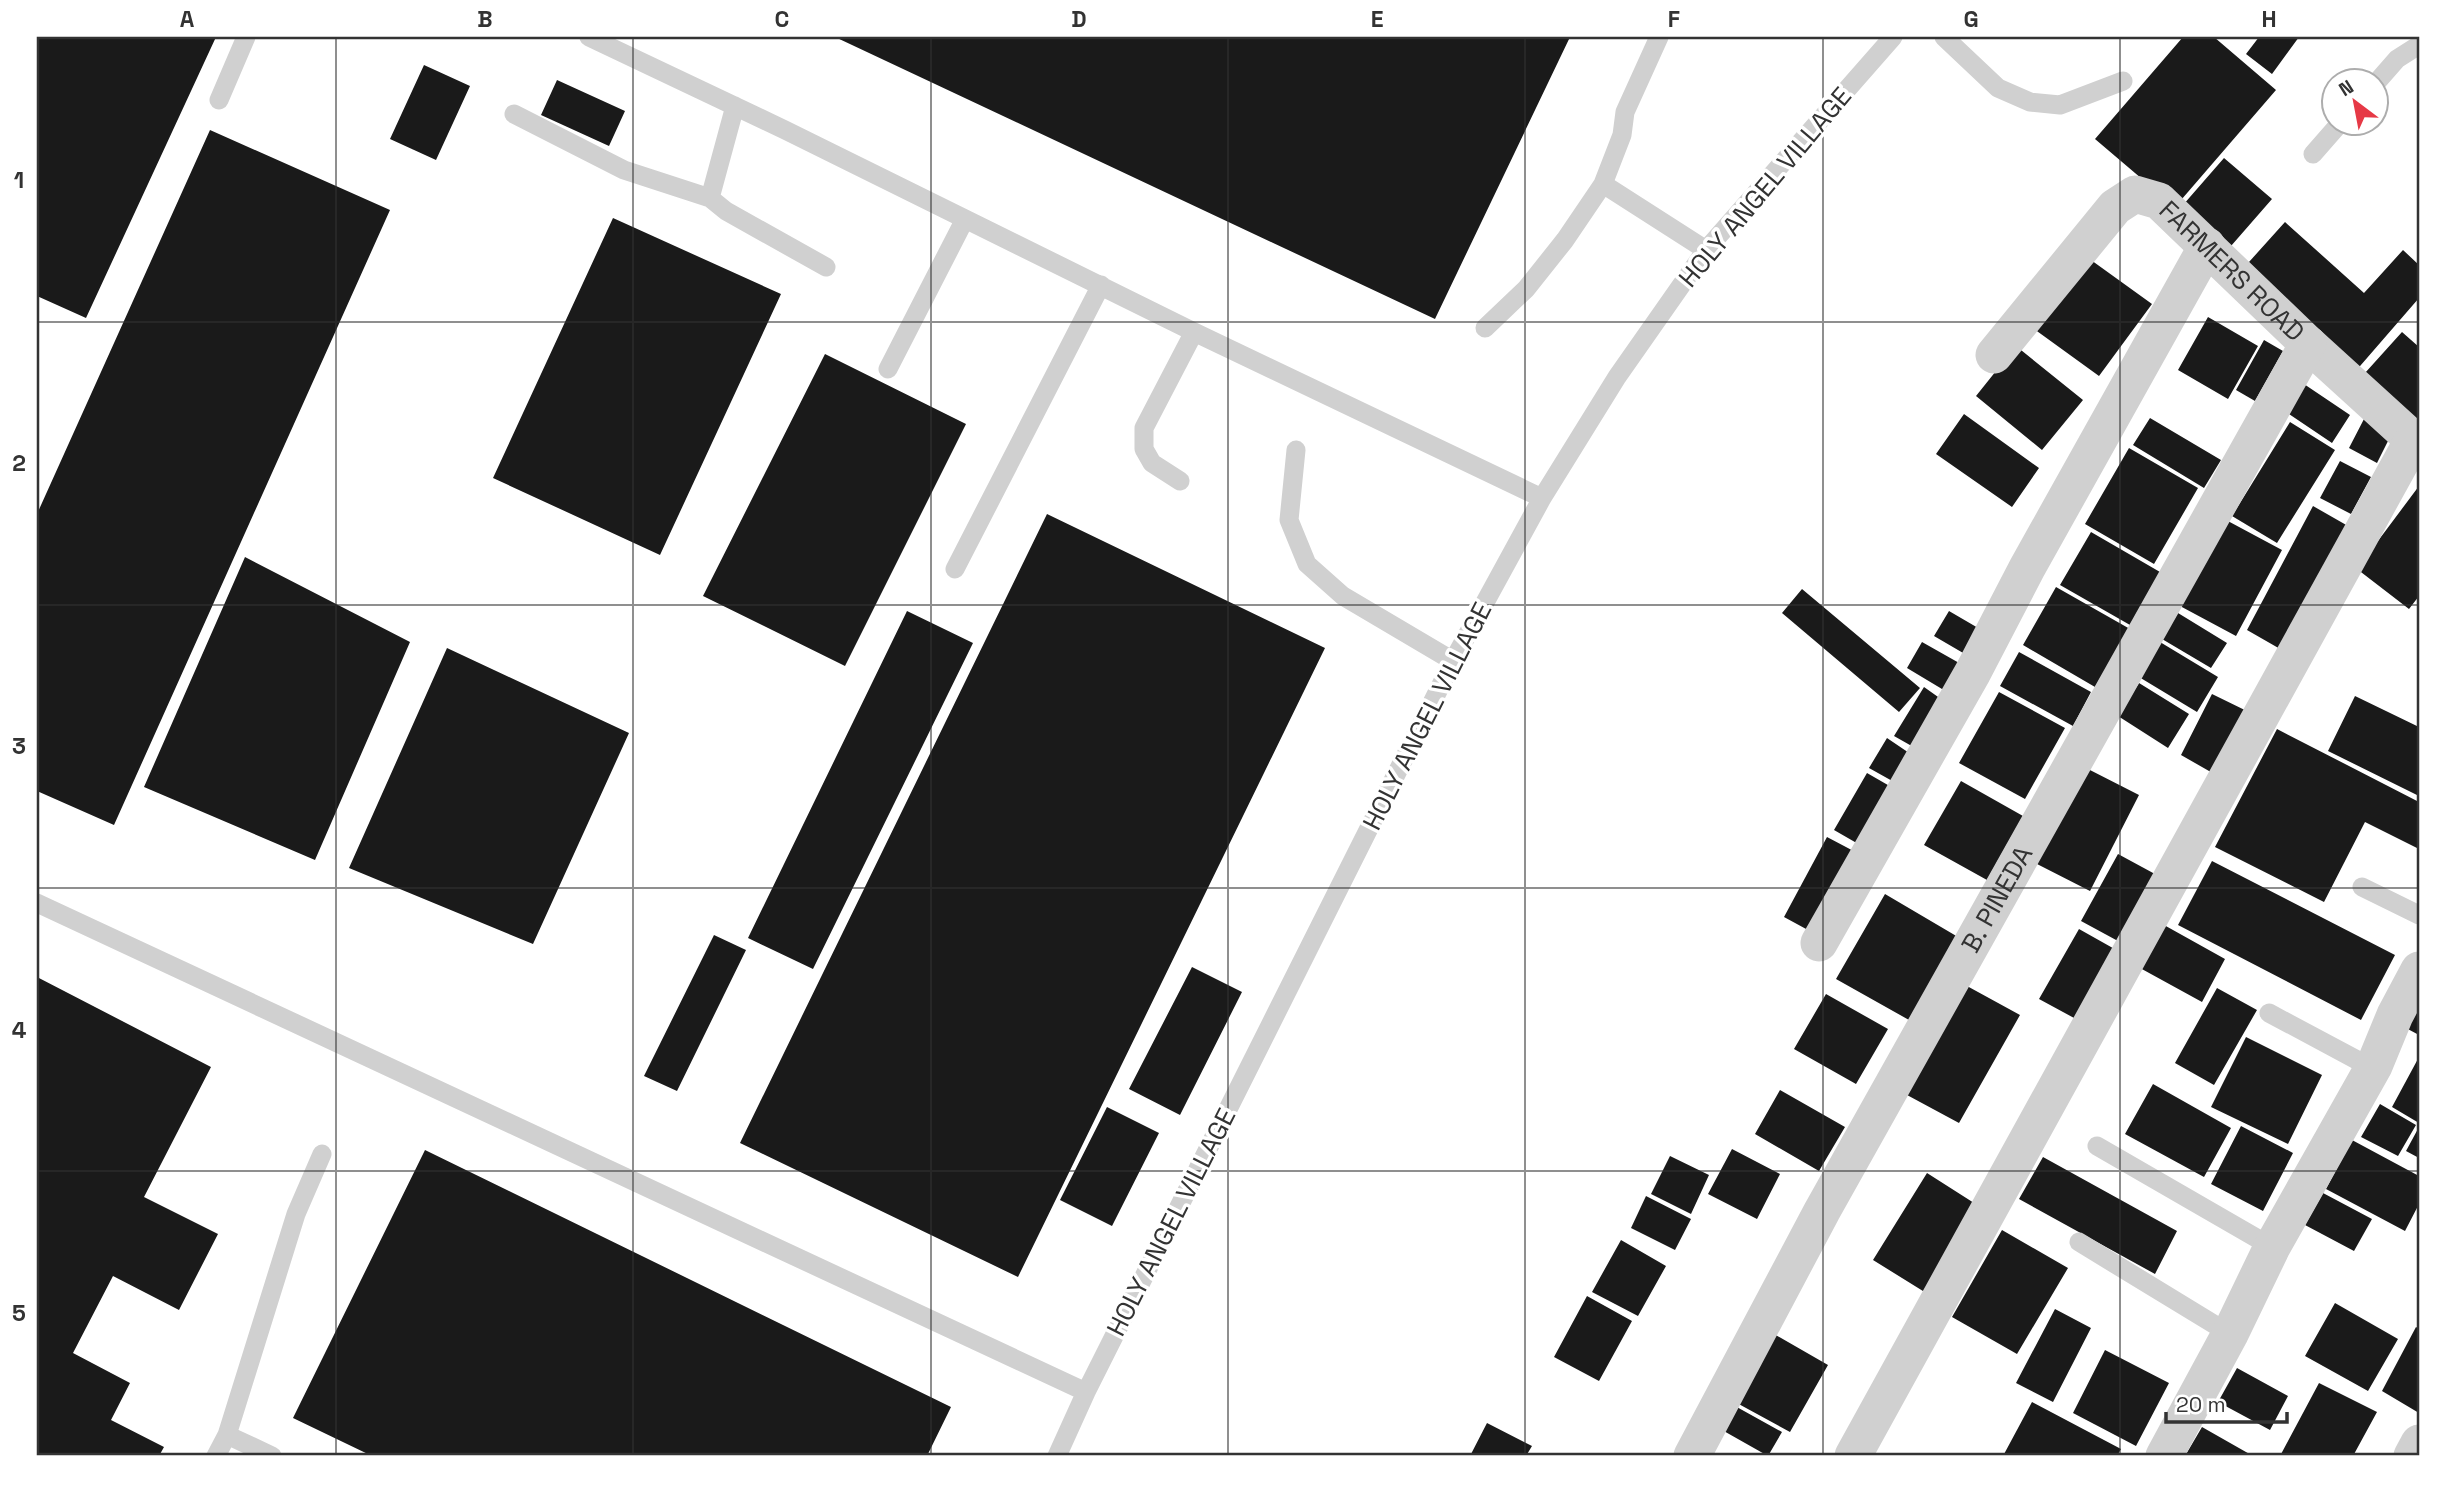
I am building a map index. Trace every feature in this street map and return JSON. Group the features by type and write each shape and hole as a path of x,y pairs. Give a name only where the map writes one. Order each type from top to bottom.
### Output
{"street":[{"name":"FARMERS ROAD","path":"1994,355 2115,207 2136,194 2159,201 2308,344 2416,442"},
{"path":"1819,943 1973,672 2027,568 2207,246"},
{"name":"B. PINEDA","path":"1692,1456 1822,1211 2308,344"},
{"path":"1853,1456 2416,442"},
{"path":"2164,1456 2230,1334 2272,1247 2374,1066 2395,1015 2419,970"},
{"path":"2413,1456 2419,1443"}],"lane":[{"path":"219,100 246,37"},
{"path":"589,37 1194,332 1542,498"},
{"path":"1485,328 1526,289 1604,184 1622,135 1625,112 1660,37"},
{"name":"HOLY ANGEL VILLAGE","path":"1057,1456 1086,1392 1453,661 1542,498 1617,377 1706,250 1893,37"},
{"path":"1944,37 1998,88 2030,102 2060,105 2123,81"},
{"path":"2390,67 2419,45"},
{"path":"710,198 735,106"},
{"path":"514,114 624,170 710,198 726,211 826,267"},
{"path":"2313,154 2329,136"},
{"path":"1604,184 1706,250"},
{"path":"888,369 965,219"},
{"path":"955,569 1101,285"},
{"path":"1180,481 1152,463 1144,449 1144,428 1194,332"},
{"path":"1296,450 1289,520 1307,564 1343,596 1453,661"},
{"path":"2362,887 2419,915"},
{"path":"37,903 1086,1392"},
{"path":"2269,1013 2357,1060 2374,1066"},
{"path":"2097,1146 2272,1247"},
{"path":"216,1456 227,1435 296,1214 322,1154"},
{"path":"2079,1242 2230,1334"},
{"path":"227,1435 272,1456"}],"building":[{"path":"37,37 216,37 86,318 37,296"},
{"path":"835,37 1570,37 1435,319"},
{"path":"2183,37 2214,37 2276,90 2175,207 2095,139"},
{"path":"2259,37 2299,37 2272,74 2246,54"},
{"path":"424,65 470,86 436,160 390,139"},
{"path":"557,80 625,111 609,146 541,115"},
{"path":"210,130 390,210 114,825 37,791 37,514"},
{"path":"2224,158 2272,199 2231,246 2183,205"},
{"path":"613,218 781,294 660,555 493,478"},
{"path":"2285,222 2364,293 2403,250 2419,265 2419,298 2354,373 2240,272"},
{"path":"2084,255 2152,304 2099,376 2030,326"},
{"path":"2208,317 2258,346 2228,399 2178,370"},
{"path":"2402,332 2419,347 2419,421 2365,373"},
{"path":"2264,340 2283,351 2255,401 2236,390"},
{"path":"2016,346 2083,400 2042,450 1976,396"},
{"path":"825,354 966,424 845,666 703,596"},
{"path":"2298,380 2350,415 2332,443 2280,408"},
{"path":"1964,414 2039,468 2012,507 1936,454"},
{"path":"2150,418 2221,460 2204,488 2133,445"},
{"path":"2364,419 2392,433 2377,463 2349,448"},
{"path":"2290,422 2335,450 2277,543 2232,516"},
{"path":"2129,448 2198,488 2154,564 2085,524"},
{"path":"2340,461 2371,477 2351,514 2320,498"},
{"path":"2419,486 2419,596 2409,609 2357,569"},
{"path":"2313,506 2355,530 2289,654 2247,630"},
{"path":"1047,514 1325,648 1018,1277 740,1143"},
{"path":"2226,520 2282,550 2236,636 2180,606"},
{"path":"2091,532 2160,572 2130,625 2060,585"},
{"path":"245,557 410,642 315,860 144,787"},
{"path":"2056,587 2130,629 2095,687 2023,645"},
{"path":"1802,589 1920,688 1899,712 1782,613"},
{"path":"907,611 973,643 813,969 748,938"},
{"path":"1949,611 1985,632 1970,657 1934,636"},
{"path":"2178,613 2227,643 2211,668 2162,639"},
{"path":"1922,642 1968,668 1952,695 1907,668"},
{"path":"2160,642 2218,677 2197,712 2139,677"},
{"path":"447,648 629,733 533,944 349,868"},
{"path":"2019,652 2091,692 2073,726 2000,686"},
{"path":"2139,683 2189,714 2168,748 2118,716"},
{"path":"1924,687 1948,704 1924,753 1894,736"},
{"path":"1999,692 2065,728 2025,799 1959,763"},
{"path":"2212,694 2257,716 2223,779 2181,755"},
{"path":"2355,696 2419,727 2419,796 2328,751"},
{"path":"2277,729 2419,802 2419,849 2365,822 2324,902 2215,847"},
{"path":"1887,738 1918,759 1903,787 1869,768"},
{"path":"2086,768 2139,795 2090,891 2037,864"},
{"path":"1867,773 1900,792 1867,849 1834,830"},
{"path":"1961,781 2023,816 1987,880 1924,845"},
{"path":"1827,837 1863,856 1819,936 1784,917"},
{"path":"2118,854 2166,880 2129,947 2081,921"},
{"path":"2212,861 2395,955 2361,1020 2178,925"},
{"path":"1885,894 1958,937 1909,1020 1836,979"},
{"path":"2164,925 2225,959 2202,1002 2140,968"},
{"path":"2079,929 2127,956 2087,1025 2039,999"},
{"path":"714,935 746,950 677,1091 644,1076"},
{"path":"1192,967 1242,992 1180,1115 1129,1089"},
{"path":"37,977 211,1067 144,1197 218,1234 179,1310 113,1276 73,1353 130,1383 111,1420 164,1447 159,1456 37,1456"},
{"path":"1967,986 2020,1015 1959,1123 1907,1095"},
{"path":"2217,988 2257,1010 2214,1085 2175,1063"},
{"path":"1826,994 1888,1029 1856,1084 1794,1049"},
{"path":"2419,998 2419,1035 2404,1027"},
{"path":"2246,1037 2322,1075 2288,1144 2211,1107"},
{"path":"2419,1057 2419,1123 2392,1107"},
{"path":"2153,1084 2231,1128 2204,1177 2125,1134"},
{"path":"1780,1090 1845,1127 1819,1171 1755,1134"},
{"path":"2380,1104 2416,1125 2398,1156 2361,1137"},
{"path":"1107,1107 1159,1133 1112,1226 1060,1200"},
{"path":"2241,1126 2293,1153 2263,1211 2211,1184"},
{"path":"2419,1127 2419,1158 2406,1151"},
{"path":"2352,1140 2419,1176 2419,1204 2405,1231 2326,1189"},
{"path":"1732,1149 1780,1174 1757,1219 1708,1194"},
{"path":"425,1150 951,1407 927,1456 372,1456 293,1418"},
{"path":"1670,1156 1709,1175 1691,1214 1651,1194"},
{"path":"2043,1157 2177,1231 2155,1274 2019,1199"},
{"path":"1927,1173 1985,1210 1931,1296 1873,1260"},
{"path":"2323,1193 2372,1219 2354,1251 2305,1225"},
{"path":"1646,1196 1691,1219 1675,1250 1631,1228"},
{"path":"2002,1230 2068,1268 2017,1354 1952,1317"},
{"path":"1621,1240 1666,1266 1638,1316 1592,1292"},
{"path":"1587,1296 1632,1321 1599,1381 1554,1357"},
{"path":"2335,1303 2398,1339 2368,1391 2305,1356"},
{"path":"2055,1309 2091,1328 2053,1402 2016,1383"},
{"path":"2416,1327 2419,1329 2419,1413 2382,1391"},
{"path":"1774,1334 1828,1365 1790,1432 1735,1402"},
{"path":"2105,1350 2169,1383 2136,1446 2073,1413"},
{"path":"2237,1368 2288,1396 2270,1430 2218,1402"},
{"path":"2319,1383 2377,1412 2353,1456 2280,1456"},
{"path":"2032,1402 2121,1449 2117,1456 2003,1456"},
{"path":"1735,1406 1782,1432 1768,1456 1722,1430"},
{"path":"1487,1423 1532,1446 1526,1456 1470,1456"},
{"path":"2202,1427 2253,1456 2185,1456"}]}
